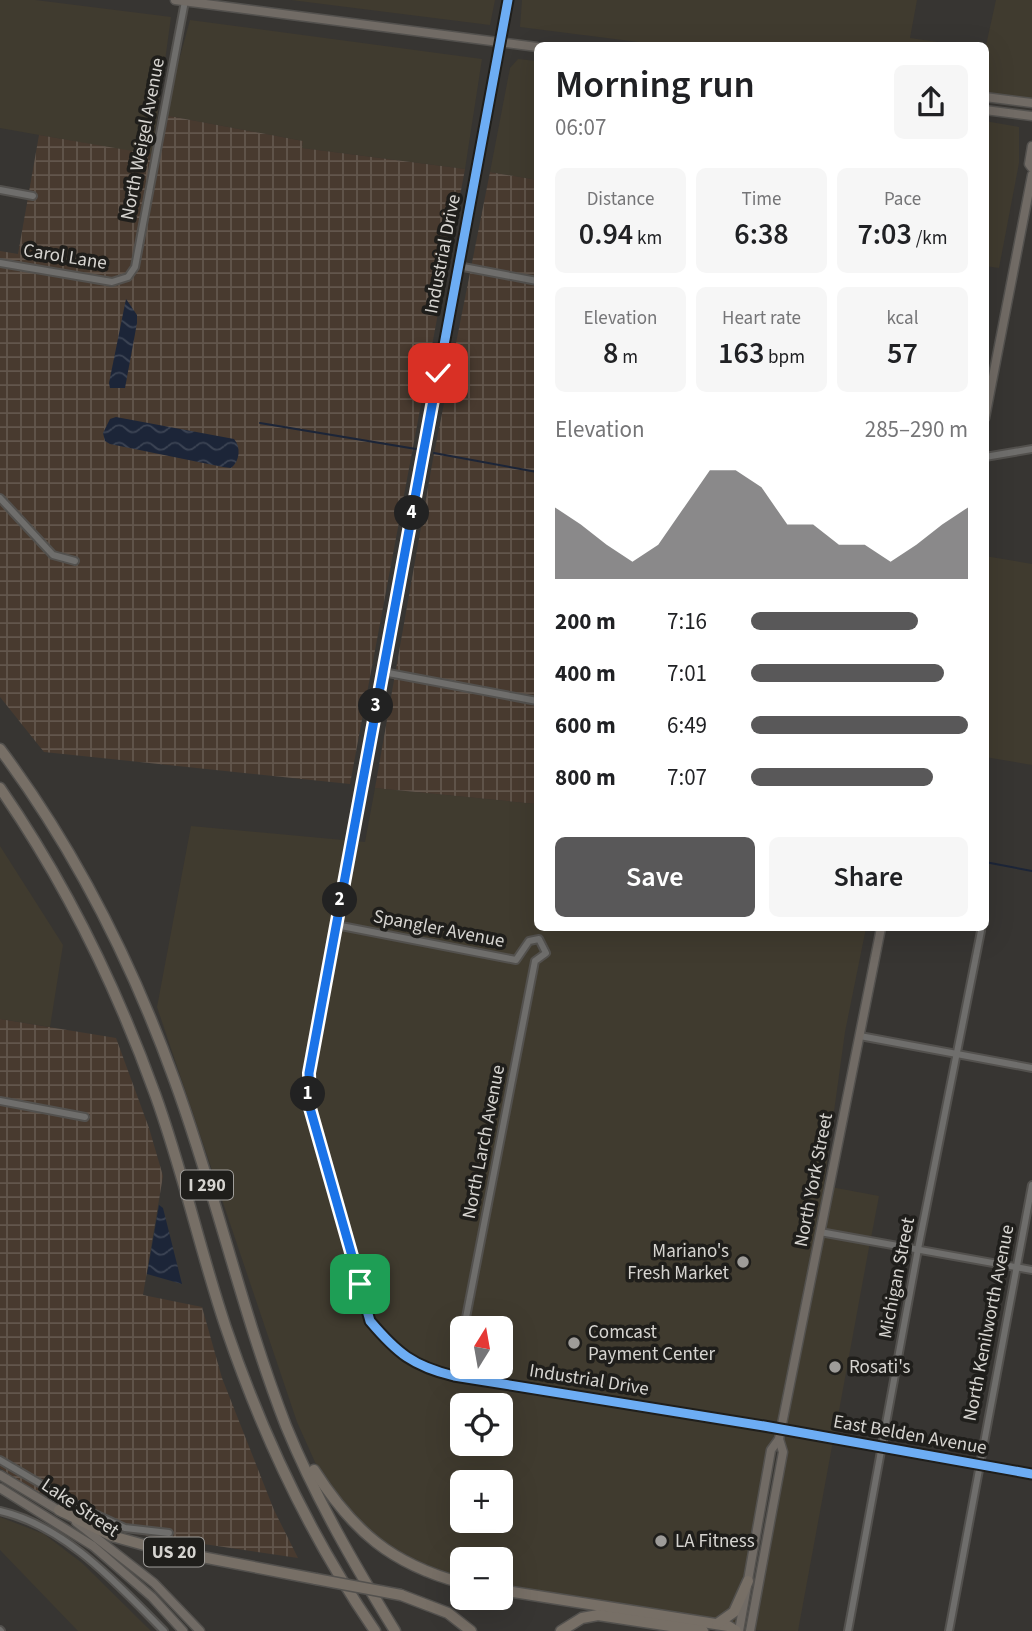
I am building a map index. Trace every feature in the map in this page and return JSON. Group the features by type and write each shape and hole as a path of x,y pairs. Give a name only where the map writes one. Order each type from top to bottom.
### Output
{"highway":[{"name":"I 290","path":"0,749 28,788 75,866 119,946 145,1003 175,1081 231,1265 287,1427 353,1562 395,1631"},
{"name":"I 290","path":"0,788 58,880 123,1011 156,1096 226,1328 263,1422 304,1517 375,1631"},
{"path":"287,1427 334,1502 365,1536 421,1570 450,1579"},
{"name":"US 20","path":"59,1510 112,1536 155,1548 401,1595 448,1613 471,1631"},
{"path":"716,1624 734,1612 748,1581"},
{"path":"513,1592 728,1626 735,1631"},
{"path":"561,1631 582,1618 598,1615 703,1631"}],"main road":[{"path":"175,0 534,47"},
{"path":"989,98 1032,103"},
{"path":"989,111 1032,116"},
{"path":"1032,146 1029,164 1032,168"},
{"path":"989,397 1032,175"},
{"name":"North York Street","path":"735,1631 748,1581 771,1450 779,1439 880,931"},
{"name":"North York Street","path":"750,1631 783,1452 779,1439"},
{"name":"Lake Street","path":"0,1475 59,1510 117,1552 154,1583 200,1631"},
{"name":"Lake Street","path":"0,1488 93,1546 152,1597 183,1631"}],"street":[{"name":"Industrial Drive","path":"450,1375 415,1363 393,1349 370,1321 310,1108 309,1073 508,0"},
{"name":"North Weigel Avenue","path":"125,278 135,267 185,1"},
{"path":"0,190 33,196"},
{"name":"Carol Lane","path":"0,263 112,282 125,278"},
{"path":"458,266 534,280"},
{"path":"989,456 1032,449"},
{"path":"0,498 52,555 75,561"},
{"path":"383,671 534,700"},
{"name":"Spangler Avenue","path":"336,925 516,960 528,942 539,939 547,953 535,961"},
{"name":"Michigan Street","path":"848,1631 918,1249 981,931"},
{"name":"North Larch Avenue","path":"466,1316 535,961"},
{"path":"860,1036 1032,1068"},
{"path":"0,1101 85,1117"},
{"name":"North Kenilworth Avenue","path":"949,1631 1032,1185"},
{"path":"820,1231 1032,1270"},
{"name":"Industrial Drive","path":"473,1379 781,1429"},
{"name":"East Belden Avenue","path":"781,1429 1032,1474"},
{"path":"0,1460 82,1508 125,1528 169,1533"},
{"path":"0,1511 26,1518 59,1536 164,1631"}],"shaded area":[{"path":"0,0 35,0 171,17 152,155 0,128"},
{"path":"291,0 495,0 490,25"},
{"path":"522,0 917,0 910,38 937,42 638,42 520,27"},
{"path":"996,0 1032,0 1032,107 989,102 989,42 987,42"},
{"path":"190,20 482,59 465,169 302,148 303,141 164,115"},
{"path":"518,59 534,61 534,179 490,172 510,68"},
{"path":"164,115 303,141 302,148 465,169 350,784 44,752 0,697 0,251 18,254 39,135 156,155"},
{"path":"989,122 1019,127 1019,163 999,268 989,267"},
{"path":"490,172 534,179 534,804 375,788 433,459"},
{"path":"989,557 1032,564 1032,765 989,758"},
{"path":"375,788 534,804 534,931 865,931 845,1032 818,1227 744,1625 513,1588 513,1547 450,1547 450,1575 441,1573 402,1557 367,1533 339,1502 319,1471 297,1422 157,1007 191,826 365,842"},
{"path":"0,846 63,945 50,1027 0,1019"},
{"path":"0,1019 116,1038 149,1128 163,1176 143,1295 202,1307 222,1378 274,1510 298,1558 136,1534 89,1516 32,1489 0,1468"},
{"path":"831,1187 879,1196 871,1238 823,1230"},
{"path":"822,1234 870,1242 834,1438 784,1427"},
{"path":"783,1432 833,1441 798,1631 747,1630"},
{"path":"0,1517 44,1534 82,1563 151,1631 78,1631 0,1550"}],"water":[{"path":"126,299 137,315 137,323 125,388 110,388 109,383"},
{"path":"116,417 234,439 238,446 238,458 231,468 110,444 105,441 103,433 110,419"},
{"path":"159,1205 163,1208 182,1284 147,1274"}],"waterway":[{"path":"260,423 416,449"},
{"path":"434,453 534,471"},
{"path":"989,863 1032,871"}],"cycle path":[{"path":"508,0 309,1073 310,1108 370,1321 407,1357 427,1368 454,1376 764,1426 1032,1474"}],"place":[{"name":"Mariano's Fresh Market","path":"743,1262"},
{"name":"Comcast Payment Center","path":"574,1343"},
{"name":"Rosati's","path":"835,1367"},
{"name":"LA Fitness","path":"661,1541"}],"route":[{"path":"360,1284 310,1108 309,1073 438,373"}]}
